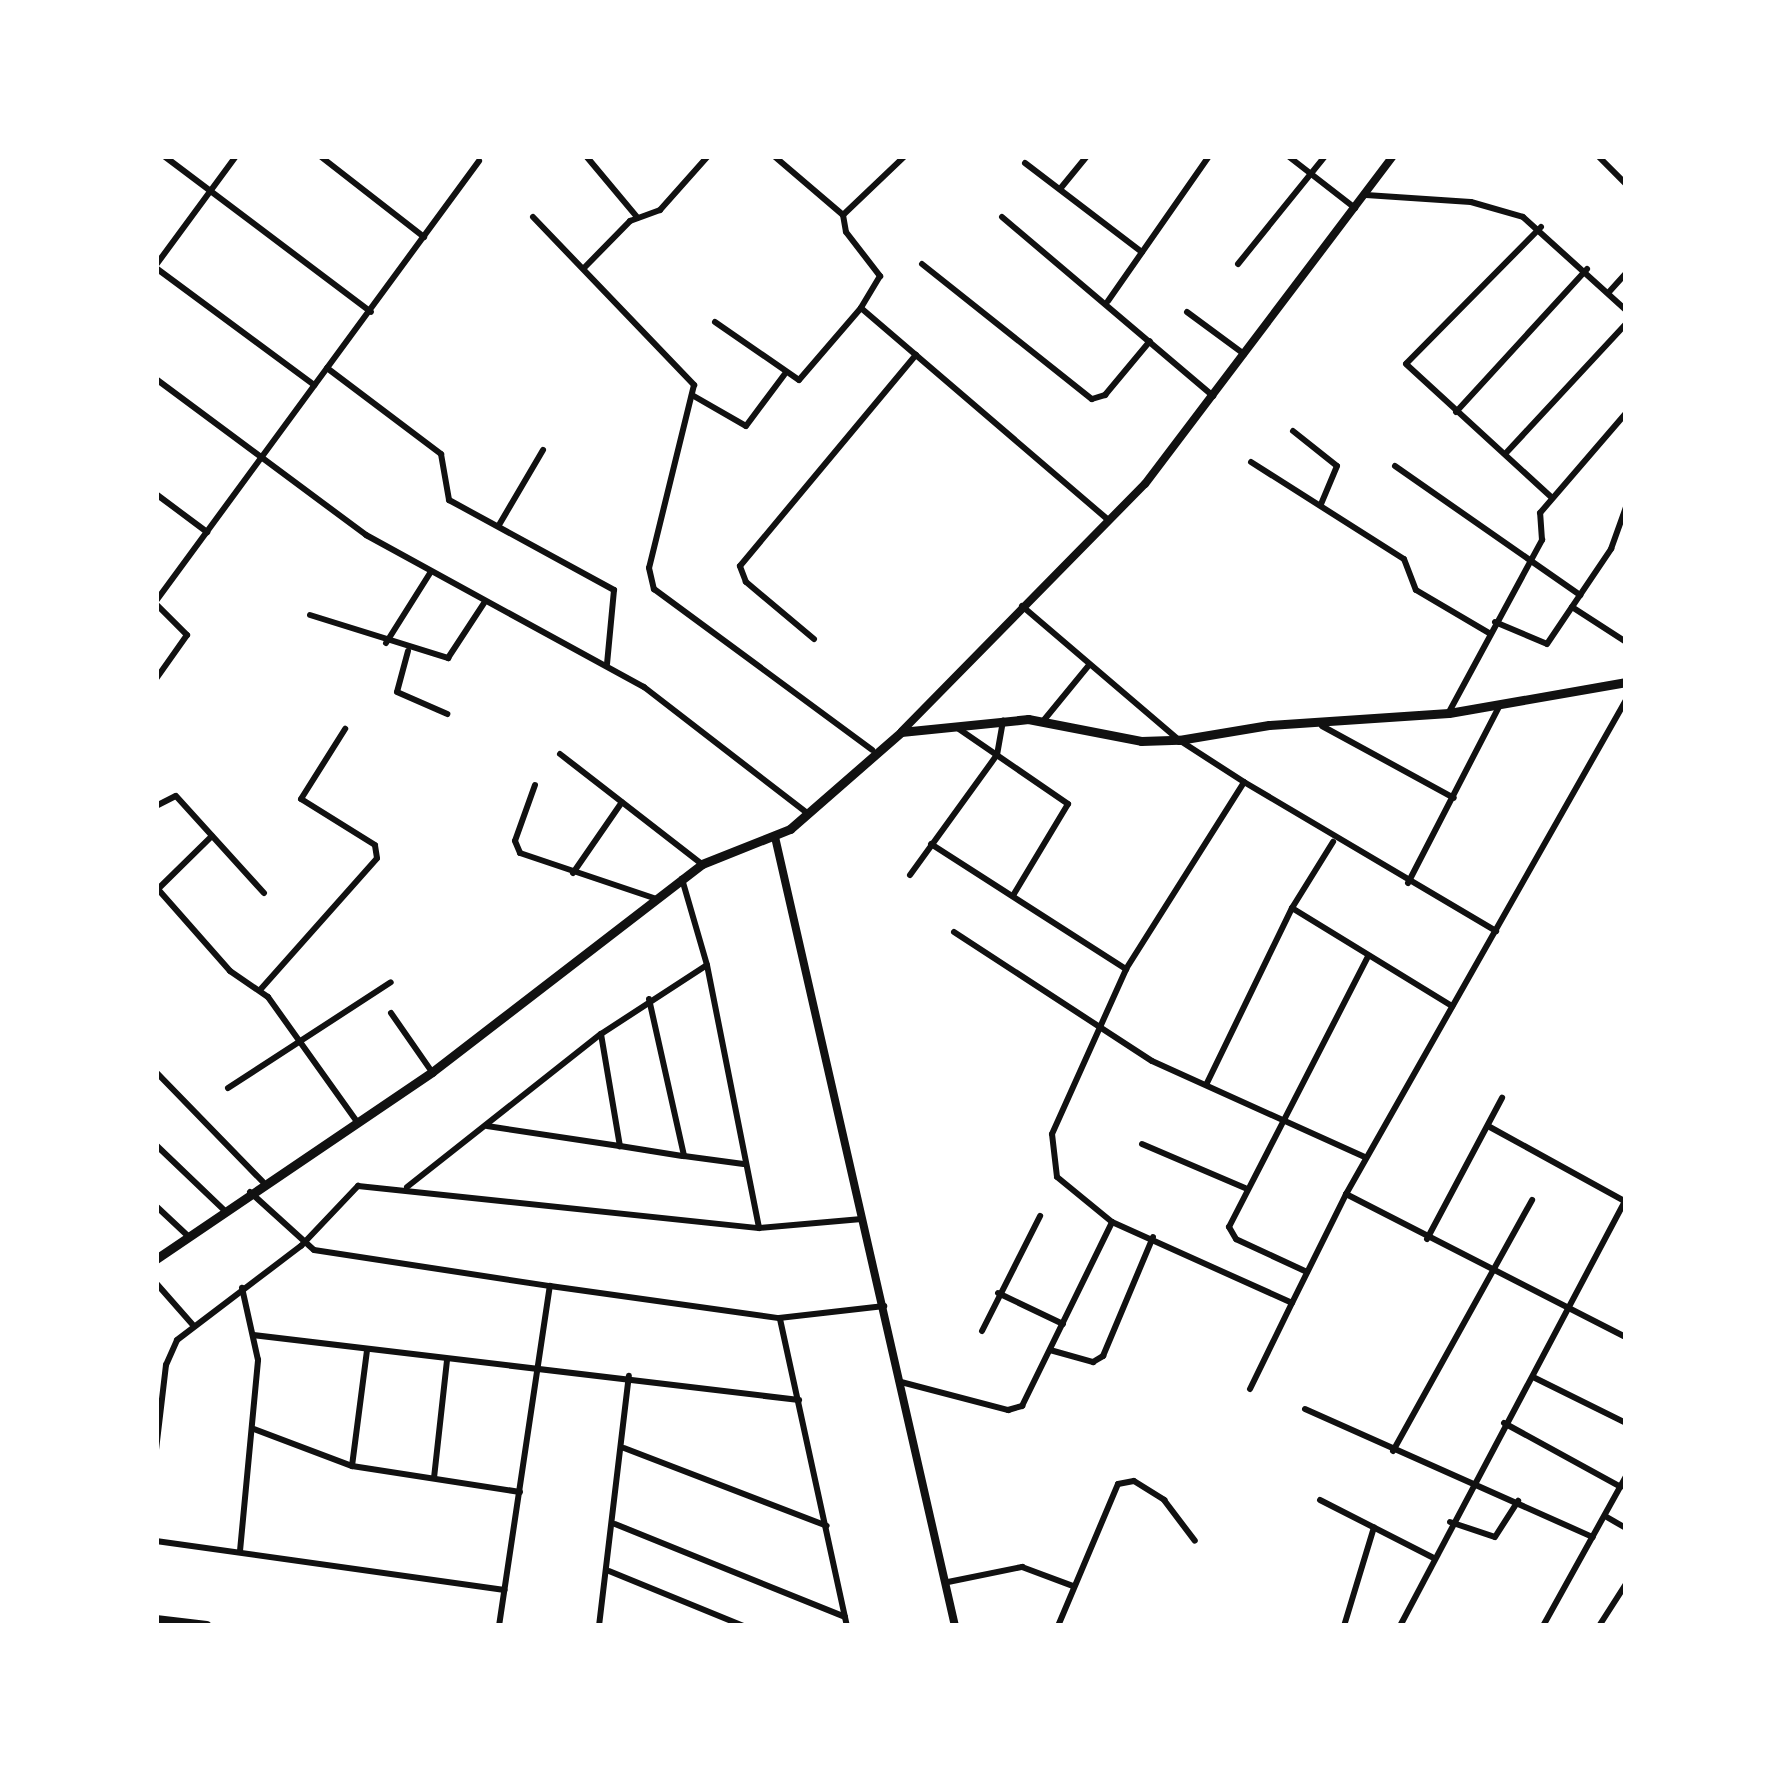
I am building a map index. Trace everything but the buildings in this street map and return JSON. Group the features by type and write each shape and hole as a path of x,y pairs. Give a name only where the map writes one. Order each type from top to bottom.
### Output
{"main road":[{"path":"156,1259 263,1182 432,1072 703,864 775,837 872,750 901,732 1044,720 1120,738 1179,740 1269,724 1322,726 1448,713 1626,682"},
{"path":"156,1620 207,1626"}],"street":[{"path":"164,156 371,312"},
{"path":"236,156 156,267 314,385"},
{"path":"320,156 424,236"},
{"path":"586,156 637,217"},
{"path":"583,269 637,217 660,210 707,156"},
{"path":"715,322 784,375 803,377 861,308 880,276 845,232 842,214 774,156"},
{"path":"842,214 905,156"},
{"path":"1060,189 1088,156"},
{"path":"1107,302 1209,156"},
{"path":"1288,156 1355,208"},
{"path":"1238,264 1324,156"},
{"path":"901,732 1108,520 1213,396 1393,156"},
{"path":"1598,156 1626,184"},
{"path":"156,679 187,635 156,603 479,161"},
{"path":"1025,163 1142,252"},
{"path":"1366,195 1472,202 1540,227 1626,310"},
{"path":"533,217 692,378 692,395 649,568 654,589 872,750"},
{"path":"1002,217 1213,396"},
{"path":"1540,227 1406,364 1552,498"},
{"path":"922,264 1092,398 1105,395 1150,341"},
{"path":"1456,412 1587,268"},
{"path":"1609,292 1626,273"},
{"path":"861,308 1108,520"},
{"path":"1187,312 1244,354"},
{"path":"1505,454 1626,324"},
{"path":"814,639 746,583 740,566 916,355"},
{"path":"327,368 442,454 449,500 614,590 607,664"},
{"path":"692,395 746,426 784,375"},
{"path":"156,380 261,460 430,573 607,664 807,812"},
{"path":"1448,713 1544,535 1538,518 1626,413"},
{"path":"1293,431 1337,466 1321,505"},
{"path":"499,525 543,450"},
{"path":"1251,462 1404,559 1421,594 1489,633"},
{"path":"1395,466 1580,595"},
{"path":"156,494 207,532"},
{"path":"1495,622 1541,645 1617,538 1626,507"},
{"path":"386,643 430,573"},
{"path":"310,615 386,643 452,656 484,602"},
{"path":"1022,606 1179,740 1334,841 1496,932"},
{"path":"1572,607 1626,642"},
{"path":"409,649 397,692 447,715"},
{"path":"1044,720 1089,665"},
{"path":"1250,1389 1365,1157 1622,719 1626,700"},
{"path":"1408,883 1500,705"},
{"path":"910,875 997,754 1003,721"},
{"path":"1322,726 1454,798"},
{"path":"955,727 1069,810 1014,894"},
{"path":"260,990 377,857 375,845 301,799 345,729"},
{"path":"560,754 703,864"},
{"path":"1244,782 1126,969 1052,1134 1051,1157 1068,1188 1112,1222 1292,1304"},
{"path":"535,784 515,847 573,874 657,899"},
{"path":"156,806 172,793 264,893"},
{"path":"573,874 622,802"},
{"path":"212,836 157,889 230,971 260,990 357,1122"},
{"path":"775,837 955,1626"},
{"path":"1207,1083 1292,908 1334,841"},
{"path":"931,844 1126,969"},
{"path":"682,879 707,965 759,1228"},
{"path":"1292,908 1452,1006"},
{"path":"954,932 1098,1028 1365,1157"},
{"path":"1307,1272 1229,1232 1245,1188 1368,956"},
{"path":"407,1187 601,1034 707,965"},
{"path":"228,1088 304,1044 391,982"},
{"path":"649,999 684,1156"},
{"path":"391,1013 432,1072"},
{"path":"601,1034 620,1146"},
{"path":"156,1072 263,1182"},
{"path":"1426,1239 1502,1098"},
{"path":"488,1126 743,1164"},
{"path":"1400,1626 1472,1479 1625,1201 1488,1126"},
{"path":"1142,1144 1245,1188"},
{"path":"156,1145 225,1211"},
{"path":"156,1450 166,1365 192,1324 301,1246 351,1190 407,1187 759,1228 862,1220"},
{"path":"250,1192 301,1246 388,1266 779,1318 884,1306"},
{"path":"1346,1193 1490,1274 1626,1337"},
{"path":"1393,1451 1532,1200"},
{"path":"156,1206 189,1237"},
{"path":"982,1331 1040,1216"},
{"path":"901,1382 1016,1409 1064,1324 1112,1222"},
{"path":"1050,1350 1093,1363 1103,1355 1153,1237"},
{"path":"156,1283 192,1324"},
{"path":"499,1626 550,1286"},
{"path":"240,1551 254,1429 254,1334 242,1288"},
{"path":"998,1293 1064,1324"},
{"path":"779,1318 846,1622"},
{"path":"254,1334 799,1400"},
{"path":"352,1466 367,1350"},
{"path":"434,1478 447,1360"},
{"path":"598,1626 615,1524 628,1376"},
{"path":"1532,1376 1626,1423"},
{"path":"1305,1409 1393,1451 1472,1479 1594,1537"},
{"path":"1504,1424 1621,1487"},
{"path":"254,1429 352,1466 522,1492"},
{"path":"624,1448 826,1526"},
{"path":"1543,1626 1626,1476"},
{"path":"1058,1626 1112,1489 1125,1480 1164,1500 1195,1540"},
{"path":"1320,1500 1432,1557"},
{"path":"1450,1522 1495,1537 1518,1501"},
{"path":"1605,1516 1626,1528"},
{"path":"615,1524 846,1622"},
{"path":"1344,1626 1374,1527"},
{"path":"156,1541 505,1590"},
{"path":"948,1582 1022,1567 1073,1586"},
{"path":"609,1571 744,1626"},
{"path":"1599,1626 1626,1583"}]}
